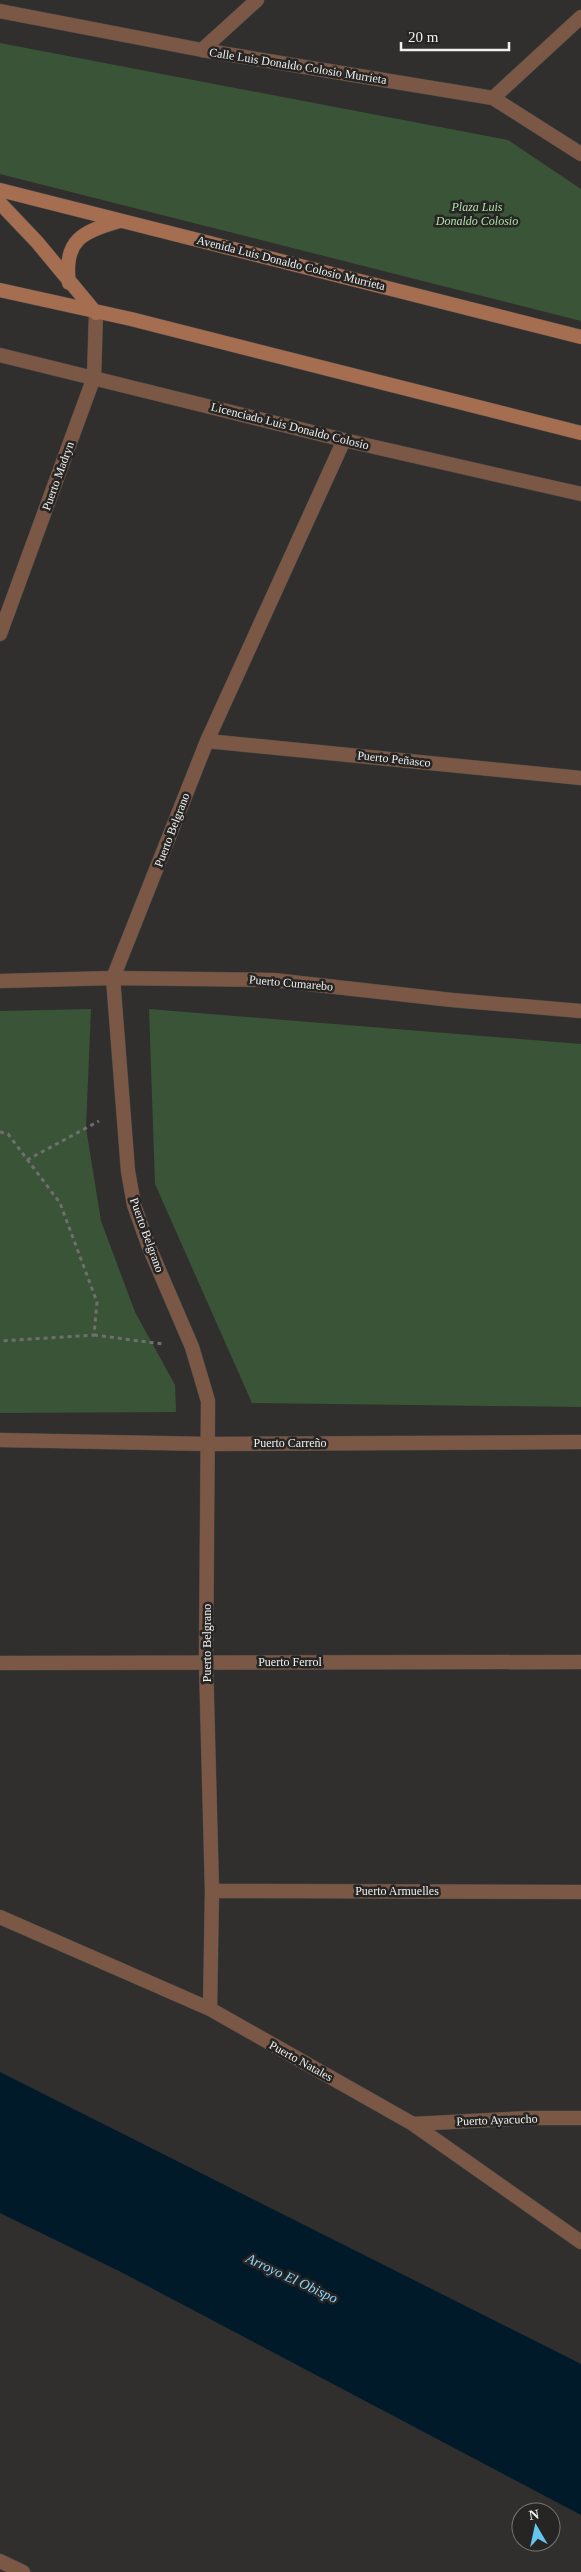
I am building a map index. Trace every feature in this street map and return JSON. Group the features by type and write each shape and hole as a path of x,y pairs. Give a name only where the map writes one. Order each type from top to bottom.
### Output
{"main road":[{"name":"Avenida Luis Donaldo Colosio Murrieta","path":"0,190 581,337"},
{"path":"0,203 37,242 96,313"},
{"path":"76,307 67,262 77,239 92,229 121,220"},
{"path":"0,290 140,322 581,433"}],"street":[{"path":"202,50 257,0"},
{"name":"Calle Luis Donaldo Colosio Murrieta","path":"0,11 202,50 493,98 581,154"},
{"path":"493,98 581,17"},
{"name":"Puerto Madryn","path":"0,634 94,377 96,313"},
{"name":"Licenciado Luis Donaldo Colosio","path":"0,355 344,440 581,494"},
{"name":"Puerto Belgrano","path":"210,2009 212,1891 206,1662 208,1401 192,1347 149,1247 134,1205 128,1171 113,978 206,740 344,440"},
{"name":"Puerto Peñasco","path":"206,740 581,778"},
{"name":"Puerto Cumarebo","path":"0,981 113,978 273,980 452,1000 581,1011"},
{"name":"Puerto Carreño","path":"0,1440 209,1444 581,1442"},
{"name":"Puerto Ferrol","path":"0,1663 581,1662"},
{"name":"Puerto Armuelles","path":"212,1891 581,1892"},
{"name":"Puerto Natales","path":"0,1917 210,2009 412,2124 581,2242"},
{"name":"Puerto Ayacucho","path":"412,2124 529,2118 581,2118"},
{"path":"0,2561 23,2572"}],"path":[{"path":"27,1160 123,1109"},
{"path":"0,1132 8,1134 60,1203 97,1302 94,1335"},
{"path":"0,1341 94,1335 192,1347"}],"green space":[{"name":"Plaza Luis Donaldo Colosio","path":"0,43 508,140 581,189 581,321 0,174"},
{"path":"91,1009 86,1128 101,1221 135,1312 175,1385 176,1412 0,1413 0,1011"},
{"path":"149,1009 581,1044 581,1407 252,1403 155,1184"}],"water":[{"name":"Arroyo El Obispo","path":"0,2072 581,2364 581,2515 561,2504 561,2502 556,2502 121,2272 0,2213"}]}
